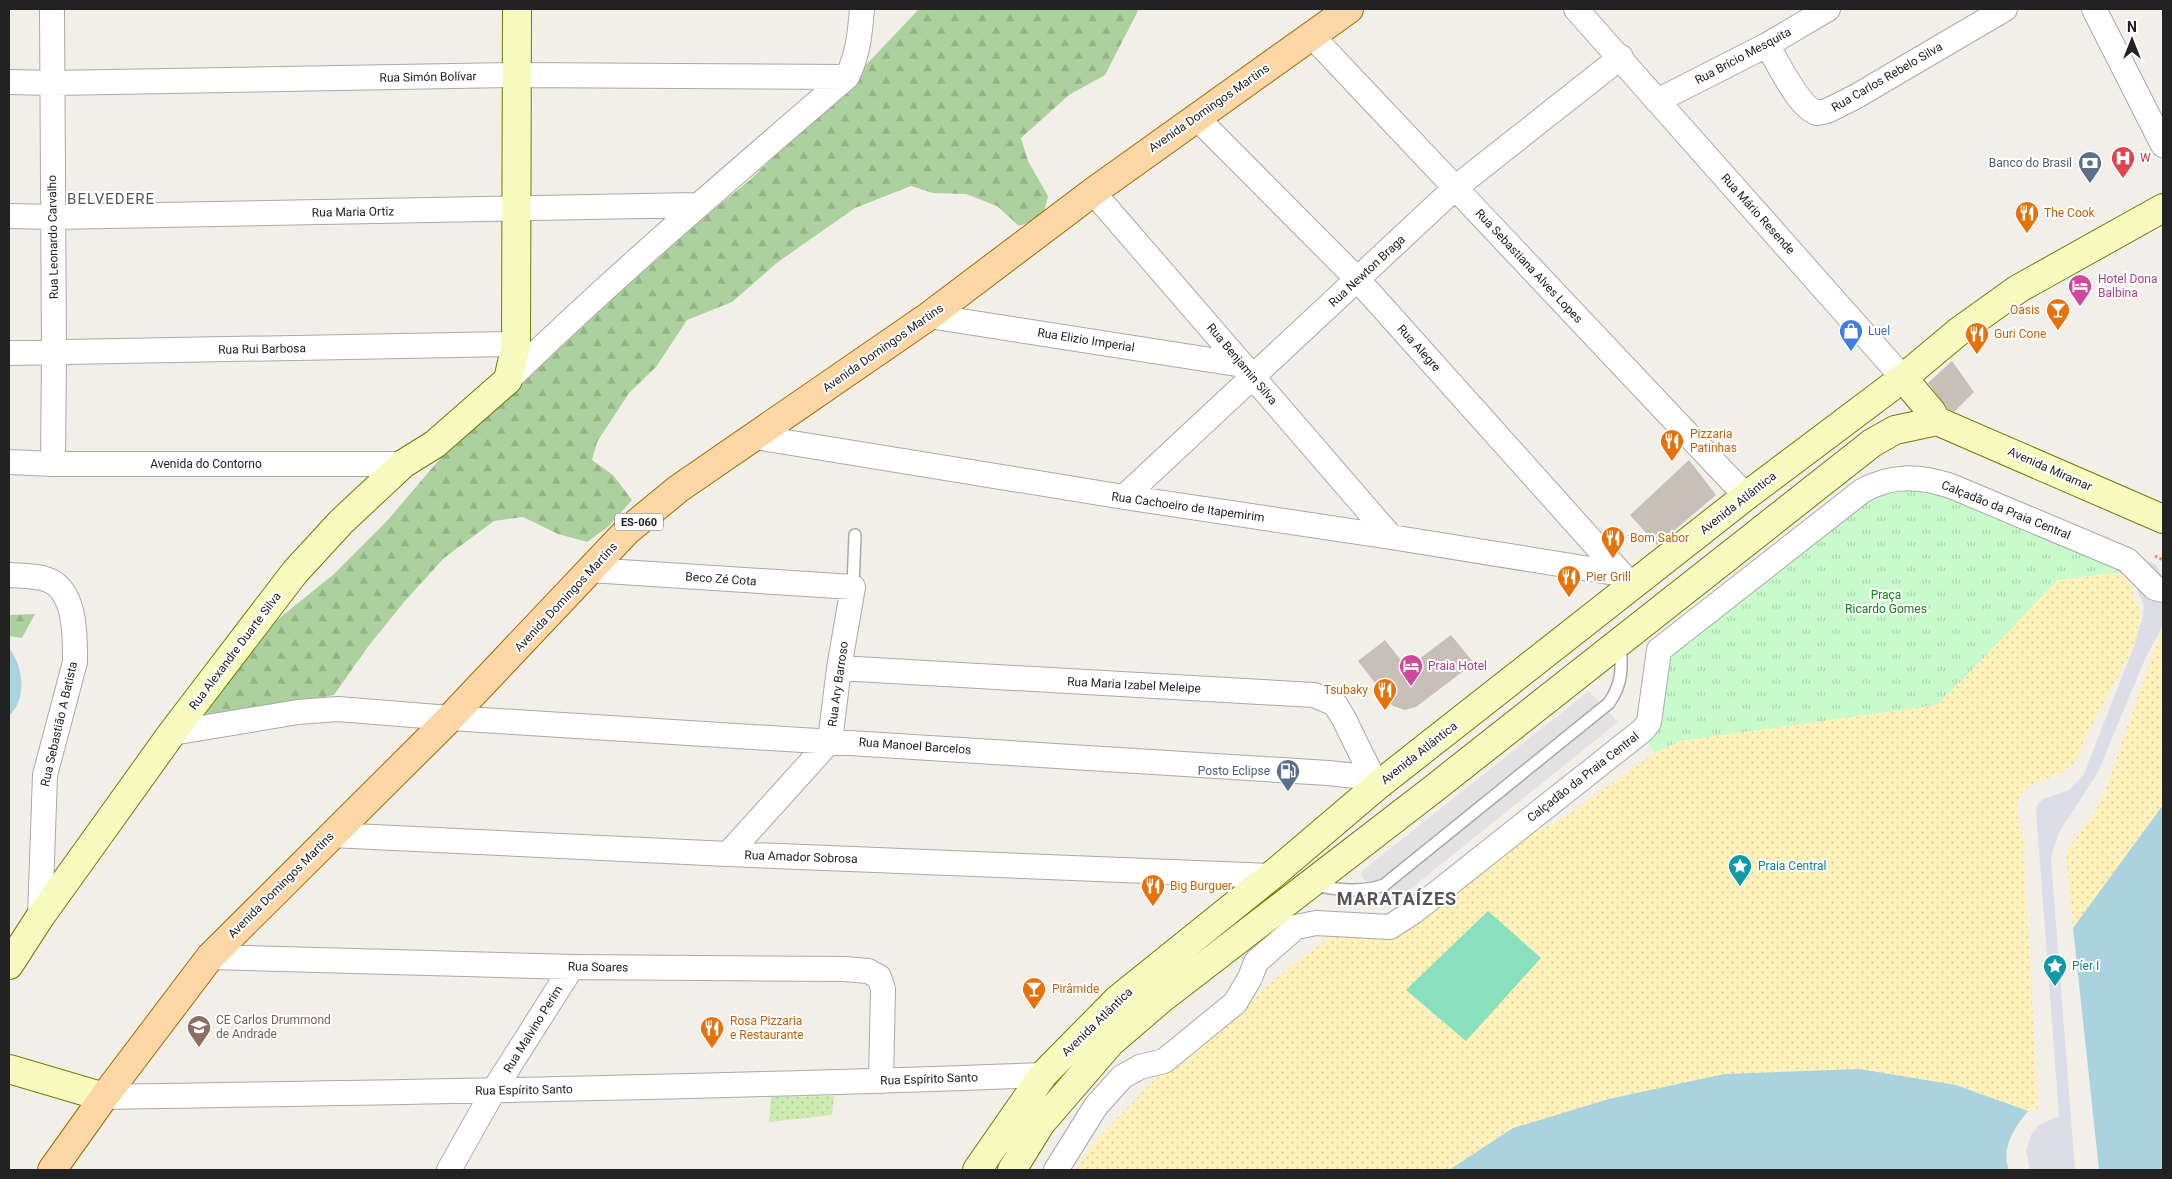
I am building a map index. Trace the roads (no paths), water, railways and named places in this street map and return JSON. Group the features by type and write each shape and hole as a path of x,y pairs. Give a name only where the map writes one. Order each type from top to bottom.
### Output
{"main road":[{"name":"Avenida Domingos Martins","path":"52,1170 210,957 450,718 627,532 678,489 929,316 1093,192 1349,9"}],"street":[{"name":"Rua Leonardo Carvalho","path":"52,9 53,464"},
{"path":"508,380 516,344 517,9"},
{"path":"508,380 698,205 847,77 853,65 859,44 862,9"},
{"name":"Rua Mário Resende","path":"1577,9 1931,410 1937,421"},
{"name":"Rua Brício Mesquita","path":"1657,101 1768,44 1828,9"},
{"name":"Rua Carlos Rebelo Silva","path":"1768,44 1799,96 1807,107 1817,113 1827,111 1855,97 2005,9"},
{"path":"2094,9 2163,145"},
{"name":"Rua Sebastiana Alves Lopes","path":"1312,36 1746,496"},
{"name":"Rua Newton Braga","path":"1124,498 1248,371 1358,280 1455,188 1621,57"},
{"name":"Rua Simón Bolívar","path":"9,82 52,83 516,75 847,77"},
{"name":"Rua Alegre","path":"1196,117 1358,280 1628,580"},
{"name":"Rua Benjamin Silva","path":"1093,192 1391,537"},
{"name":"Rua Maria Ortiz","path":"9,216 52,218 698,205"},
{"name":"Avenida Atlântica","path":"977,1170 1043,1075 1117,1000 1271,876 1377,786 1628,580 1746,496 1903,378 1958,332 2018,289 2163,208"},
{"name":"Rua Elizio Imperial","path":"929,316 1248,371"},
{"name":"Rua Rui Barbosa","path":"9,353 516,344"},
{"name":"Rua Alexandre Duarte Silva","path":"9,965 40,917 172,733 295,572 340,522 403,464 434,444 508,380"},
{"name":"Avenida Atlântica","path":"1012,1170 1041,1123 1111,1042 1160,1000 1872,443 1895,430 1937,421"},
{"name":"Avenida Miramar","path":"1937,421 2163,518"},
{"name":"Rua Cachoeiro de Itapemirim","path":"755,437 1124,498 1391,537 1628,580"},
{"name":"Avenida do Contorno","path":"9,462 53,464 403,464"},
{"name":"Calçadão da Praia Central","path":"1056,1170 1096,1106 1122,1077 1140,1067 1164,1061 1235,1003 1250,978 1256,962 1296,927 1316,923 1390,926 1413,912 1643,730 1649,722 1659,650 1855,496 1876,483 1905,477 1922,478 1951,486 2127,560 2155,588 2163,590"},
{"name":"Beco Zé Cota","path":"590,570 853,587"},
{"name":"Rua Sebastião A Batista","path":"9,575 40,578 53,582 65,593 70,607 75,646 72,671 45,775 40,917"},
{"name":"Rua Ary Barroso","path":"728,854 830,741 839,668 853,587"},
{"name":"Rua Maria Izabel Meleipe","path":"839,668 1314,695 1334,704 1344,719 1377,786"},
{"name":"Rua Manoel Barcelos","path":"172,733 298,712 338,709 450,718 1356,776 1377,786"},
{"name":"Rua Amador Sobrosa","path":"331,835 728,854 1271,876"},
{"name":"Rua Soares","path":"210,957 572,966 844,969 875,974 879,977 883,989 880,1081"},
{"name":"Rua Malvino Perim","path":"449,1170 494,1090 572,966"},
{"name":"Rua Espírito Santo","path":"9,1070 104,1098 880,1081 1043,1075"}],"lane":[{"name":"Rua Ary Barroso","path":"853,587 855,535"},
{"path":"1309,884 1354,890 1370,890 1384,885 1609,703 1619,685 1622,661 1620,642"}],"water":[{"path":"9,648 18,664 21,692 15,709 9,716"},
{"path":"2163,805 2163,1170 2099,1170 2073,928"},
{"path":"1859,1069 1956,1085 2028,1111 2010,1139 2006,1154 2009,1170 1449,1170 1513,1128 1609,1099 1724,1074"}],"place":[{"name":"W","path":"2123,179"},
{"name":"Banco do Brasil","path":"2090,184"},
{"name":"The Cook","path":"2027,234"},
{"name":"Hotel Dona Balbina","path":"2080,307"},
{"name":"Oasis","path":"2058,331"},
{"name":"Luel","path":"1851,352"},
{"name":"Guri Cone","path":"1977,355"},
{"name":"Pizzaria Patinhas","path":"1672,462"},
{"name":"Bom Sabor","path":"1613,559"},
{"name":"Pier Grill","path":"1569,598"},
{"name":"Praia Hotel","path":"1411,687"},
{"name":"Tsubaky","path":"1385,711"},
{"name":"Posto Eclipse","path":"1288,792"},
{"name":"Praia Central","path":"1740,887"},
{"name":"Big Burguer","path":"1153,907"},
{"name":"Píer I","path":"2055,987"},
{"name":"Pirâmide","path":"1034,1010"},
{"name":"CE Carlos Drummond de Andrade","path":"199,1048"},
{"name":"Rosa Pizzaria e Restaurante","path":"712,1049"}],"district":[{"name":"BELVEDERE","path":"111,199"},
{"name":"MARATAÍZES","path":"1397,899"}],"park label":[{"name":"Praça Ricardo Gomes","path":"1886,602"}]}
